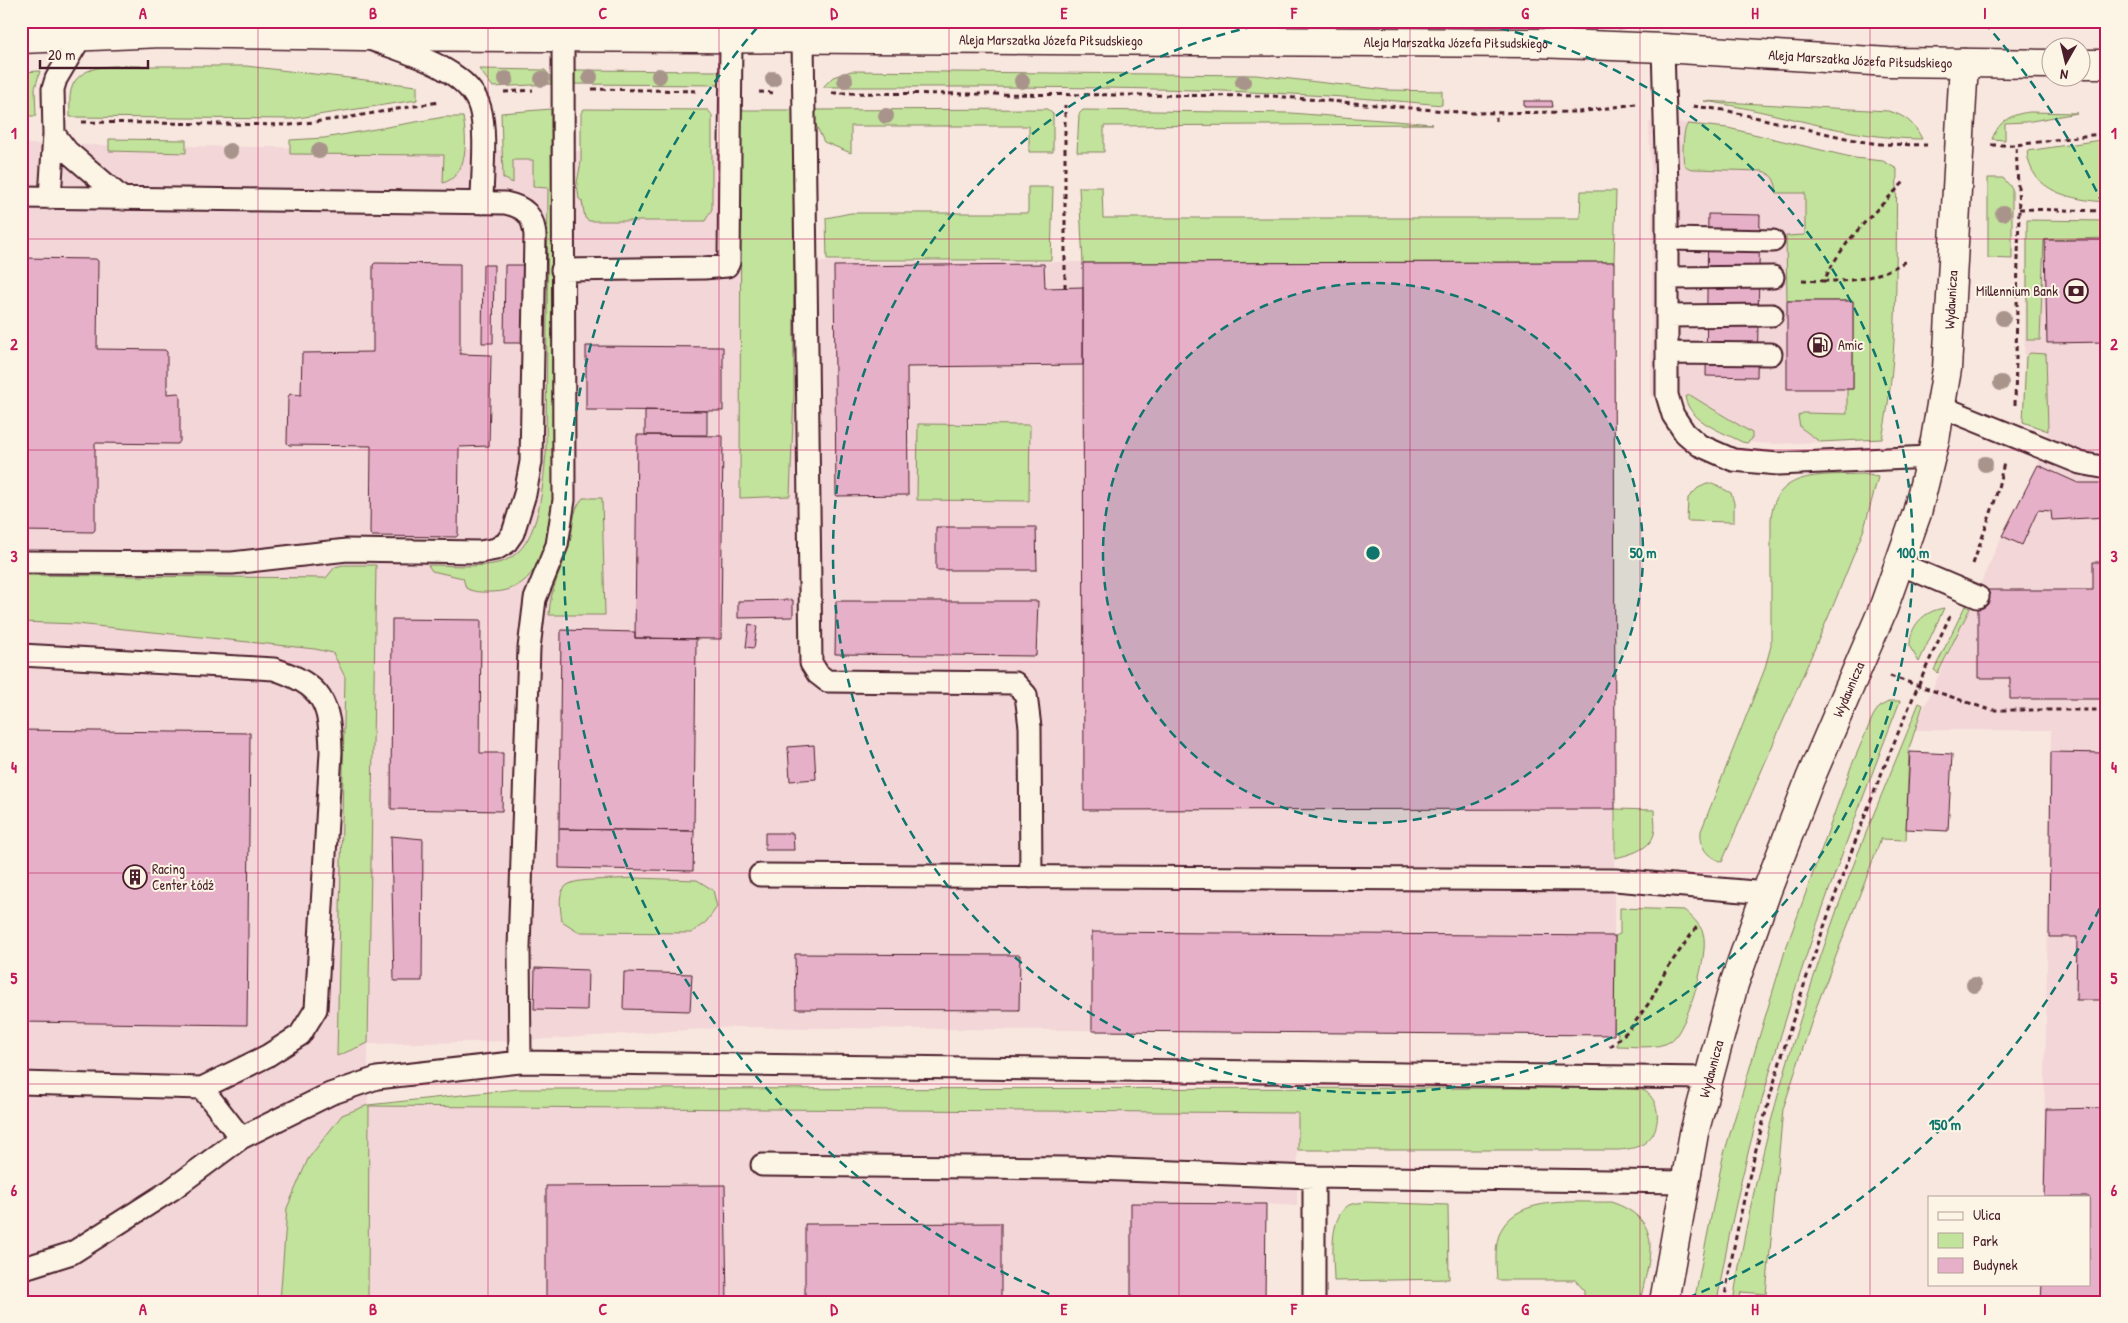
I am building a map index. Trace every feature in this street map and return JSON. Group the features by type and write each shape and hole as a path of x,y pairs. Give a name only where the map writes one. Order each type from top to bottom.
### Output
{"main road":[{"name":"Aleja Marszałka Józefa Piłsudskiego","path":"21,38 162,33 363,36 1507,43 1662,48 1889,62 2040,64"},
{"name":"Wydawnicza","path":"1664,1302 1684,1182 1708,1078 1734,984 1766,893 1810,779 1883,609 1917,513 1942,407 1949,349 1964,63"},
{"path":"2090,64 2107,64"}],"lane":[{"path":"1095,41 1137,21"},
{"path":"50,198 55,84 82,35"},
{"path":"363,36 446,70 471,91 478,101 482,121 482,203"},
{"path":"520,1062 520,948 529,648 535,599 557,545 564,500 562,270 563,37"},
{"path":"562,270 727,266 729,262 731,38"},
{"path":"803,38 811,663 818,674 827,681 1015,683 1026,695 1030,727 1030,878"},
{"path":"1662,48 1668,240 1667,395 1673,415 1686,433 1699,445 1733,460 1778,464 1930,457"},
{"path":"54,134 67,151 123,199"},
{"path":"21,197 505,203 518,206 528,213 534,224 535,235 533,446 518,522 506,543 496,550 480,552 348,550 232,563 21,562"},
{"path":"1668,240 1773,241"},
{"path":"1667,278 1773,277"},
{"path":"1667,316 1772,315"},
{"path":"1668,353 1772,354"},
{"path":"1942,407 2080,464 2107,468"},
{"path":"1900,564 1970,594"},
{"path":"21,655 274,669 297,677 314,689 325,706 330,727 331,752 316,1009 300,1035 266,1056 202,1088 21,1083"},
{"path":"760,875 1615,880 1766,893"},
{"path":"21,1269 72,1253 171,1190 241,1138 330,1094 377,1078 520,1062 1708,1078"},
{"path":"202,1088 241,1138"},
{"path":"762,1165 1067,1168 1314,1177 1684,1182"},
{"path":"1314,1177 1314,1302"}],"path":[{"path":"582,89 701,91"},
{"path":"494,93 542,90"},
{"path":"751,92 780,93"},
{"path":"828,93 1272,96 1487,113 1579,112 1640,104"},
{"path":"77,122 290,125 344,118 448,100"},
{"path":"1065,105 1065,288"},
{"path":"1686,106 1724,110 1859,142 1880,144 2016,145 2107,133"},
{"path":"1724,1302 1736,1229 1769,1102 1813,957 1860,826 1917,686 1970,594 1994,504 2011,435 2016,386 2020,209 2016,145"},
{"path":"1824,281 1832,264 1860,225 1905,181"},
{"path":"2020,209 2107,211"},
{"path":"1798,280 1864,279 1892,270 1906,261"},
{"path":"1859,664 1917,686 1990,710 2107,710"},
{"path":"1582,1075 1630,1029 1650,1000 1666,970 1698,925"}],"shaded area":[{"path":"1649,122 1696,123 1728,128 1855,158 1883,161 1897,169 1894,332 1886,419 1882,439 1776,444 1742,442 1699,420 1686,405 1685,397 1651,397 1652,218"},
{"path":"21,144 741,153 743,262 1614,262 1614,1035 735,1027 518,1041 368,1044 368,1106 1298,1113 1297,1206 1266,1204 1265,1302 368,1302 368,1259 367,1302 21,1302"},
{"path":"2027,220 2107,223 2107,1302 2041,1302 2041,1286 2090,1286 2090,1196 2043,1196 2051,730 1914,730 2001,538 2038,465 2048,432 2023,422"}],"green space":[{"path":"117,66 246,66 417,86 417,100 291,119 70,117 71,90 76,80 83,73 93,69"},
{"path":"479,69 545,70 551,77 551,84 493,87"},
{"path":"576,70 718,71 721,76 721,85 572,84 572,78"},
{"path":"40,71 35,88 36,116 21,116 21,72"},
{"path":"851,71 1256,75 1387,90 1442,91 1442,105 1365,98 1132,88 823,87 833,77"},
{"path":"1704,101 1888,111 1900,115 1909,121 1922,139 1894,138 1840,130 1759,111"},
{"path":"551,109 553,502 549,532 539,561 521,583 508,590 482,592 469,590 466,588 463,578 432,571 428,565 490,565 512,557 523,547 531,534 543,485 546,454 548,188 533,187 533,160 513,160 513,183 503,178 501,113"},
{"path":"584,109 708,110 712,115 712,209 705,221 589,221 585,218 582,201 579,199 577,183 581,162 581,113"},
{"path":"1047,109 1053,114 1053,152 1029,152 1029,126 851,126 851,153 824,142 815,123 814,110"},
{"path":"741,110 793,110 794,394 790,496 740,498"},
{"path":"1083,110 1291,113 1433,124 1104,126 1104,152 1077,152 1079,114"},
{"path":"2030,112 2077,113 2026,122 2005,123 2005,140 1992,139 1998,127 2006,120"},
{"path":"444,117 463,117 465,145 462,164 458,172 451,179 443,183 444,155 290,154 290,140 324,138"},
{"path":"1688,124 1728,128 1855,158 1883,161 1897,169 1896,305 1892,373 1882,439 1820,442 1800,427 1798,416 1803,413 1847,414 1847,389 1853,389 1853,301 1787,301 1786,236 1805,235 1805,193 1777,193 1773,179 1769,174 1762,171 1688,168 1684,163 1683,148 1686,126"},
{"path":"109,139 186,140 186,153 109,151"},
{"path":"2107,139 2107,202 2080,199 2055,191 2044,185 2030,165 2027,151"},
{"path":"1988,178 2003,178 2012,188 2012,259 1988,258"},
{"path":"1028,187 1053,187 1051,260 827,260 826,218 851,213 1028,213"},
{"path":"1079,187 1102,187 1103,218 1580,218 1581,191 1616,191 1614,262 1083,263"},
{"path":"2027,220 2107,221 2107,238 2044,240 2040,340 2027,340"},
{"path":"2030,353 2046,354 2048,431 2023,422 2026,357"},
{"path":"1690,395 1752,433 1752,439 1747,443 1742,442 1708,425 1693,413 1688,406 1685,397"},
{"path":"918,424 1030,425 1029,501 917,500"},
{"path":"1863,474 1878,477 1864,529 1833,606 1722,862 1705,851 1701,831 1764,671 1771,646 1771,520 1774,503 1781,491 1791,483 1804,478"},
{"path":"1707,484 1714,484 1731,493 1734,503 1734,522 1687,521 1688,498 1698,488"},
{"path":"583,498 602,498 605,615 549,615 554,587 571,539 576,508"},
{"path":"343,565 376,565 368,1043 337,1056 345,677 333,653 315,649 77,624 21,622 21,575 326,578 335,567"},
{"path":"1965,606 1970,608 1938,673 1934,670"},
{"path":"1944,608 1919,662 1910,647 1912,632 1924,616"},
{"path":"1890,701 1900,701 1818,922 1770,1072 1749,1148 1717,1302 1694,1302 1723,1157 1785,951 1851,767 1873,716 1879,707"},
{"path":"1919,703 1923,705 1909,749 1906,840 1881,839 1816,1008 1783,1109 1766,1294 1741,1292 1739,1302 1733,1302 1763,1152 1805,1004 1847,882"},
{"path":"1615,809 1654,810 1655,825 1652,840 1648,844 1638,851 1615,858"},
{"path":"634,878 697,880 713,890 717,907 706,922 691,933 579,932 562,921 561,894 568,885 583,881"},
{"path":"1620,908 1684,910 1698,923 1702,930 1703,956 1696,990 1684,1022 1677,1034 1666,1044 1645,1047 1617,1046 1618,1032 1614,1032 1615,936 1620,934"},
{"path":"1630,1088 1643,1090 1650,1096 1656,1108 1657,1122 1652,1135 1645,1143 1634,1148 1619,1150 1298,1150 1298,1113 369,1106 368,1302 280,1302 287,1208 308,1159 342,1115 368,1105 518,1089"},
{"path":"1365,1202 1448,1205 1449,1279 1334,1281 1333,1240 1337,1220 1342,1211 1349,1205"},
{"path":"1611,1202 1629,1210 1640,1219 1647,1230 1650,1242 1650,1256 1640,1302 1584,1302 1584,1290 1575,1280 1497,1280 1497,1241 1501,1230 1510,1219 1521,1211 1550,1203"}],"building":[{"path":"1524,101 1552,101 1553,107 1524,107"},
{"path":"1708,214 1760,215 1757,377 1706,376"},
{"name":"Millennium Bank","path":"2045,240 2107,240 2107,342 2047,343"},
{"path":"21,258 96,259 98,261 97,349 165,350 167,352 167,394 178,393 180,395 180,441 178,444 95,443 95,530 93,532 21,531"},
{"path":"1614,262 1615,809 1084,810 1083,263"},
{"path":"375,263 460,264 460,354 491,355 489,446 459,447 458,535 456,537 372,536 370,534 371,446 289,445 287,443 288,397 290,394 301,395 302,353 373,352 373,265"},
{"path":"1044,264 1045,288 1083,287 1083,365 907,367 908,495 836,496 834,266"},
{"path":"483,265 494,265 493,343 482,343"},
{"path":"505,265 525,265 524,343 504,343"},
{"name":"Amic","path":"1787,301 1853,301 1853,389 1787,389"},
{"path":"586,346 723,347 723,411 586,410"},
{"path":"645,410 707,411 707,435 645,435"},
{"path":"637,435 723,436 721,639 635,638"},
{"path":"2038,465 2078,483 2107,483 2107,517 2052,520 2051,511 2038,510 2022,545 2002,536"},
{"path":"936,527 1036,527 1037,570 936,570"},
{"path":"2093,562 2107,562 2107,699 2010,699 2010,678 1978,678 1978,590 2093,590"},
{"path":"793,600 793,617 738,618 738,601"},
{"path":"836,601 1038,601 1036,656 835,654"},
{"path":"392,619 481,620 480,753 503,753 502,811 391,809"},
{"path":"749,624 757,626 754,648 746,647"},
{"path":"561,630 635,632 635,638 696,639 694,831 559,829"},
{"name":"Racing Center Łódź","path":"21,730 250,733 247,1025 21,1022"},
{"path":"814,745 816,779 790,781 788,747"},
{"path":"1910,752 1952,754 1948,831 1906,829"},
{"path":"2051,752 2107,753 2107,1000 2076,1000 2077,937 2049,937"},
{"path":"559,829 694,831 693,871 559,868"},
{"path":"765,833 793,833 794,850 765,850"},
{"path":"391,836 423,839 422,981 394,981"},
{"path":"1092,932 1615,936 1614,1035 1092,1031"},
{"path":"795,954 1020,955 1019,1010 796,1009"},
{"path":"535,968 588,970 587,1010 534,1009"},
{"path":"624,972 692,974 690,1011 623,1009"},
{"path":"2107,1108 2107,1302 2041,1302 2042,1286 2090,1286 2090,1196 2044,1196 2046,1109"},
{"path":"725,1185 727,1302 546,1302 546,1186"},
{"path":"1131,1203 1266,1204 1265,1302 1131,1302"},
{"path":"1001,1223 1001,1302 805,1302 805,1224"}],"place":[{"name":"Millennium Bank","path":"2076,291"},
{"name":"Amic","path":"1820,345"},
{"name":"Racing Center Łódź","path":"135,877"}]}
